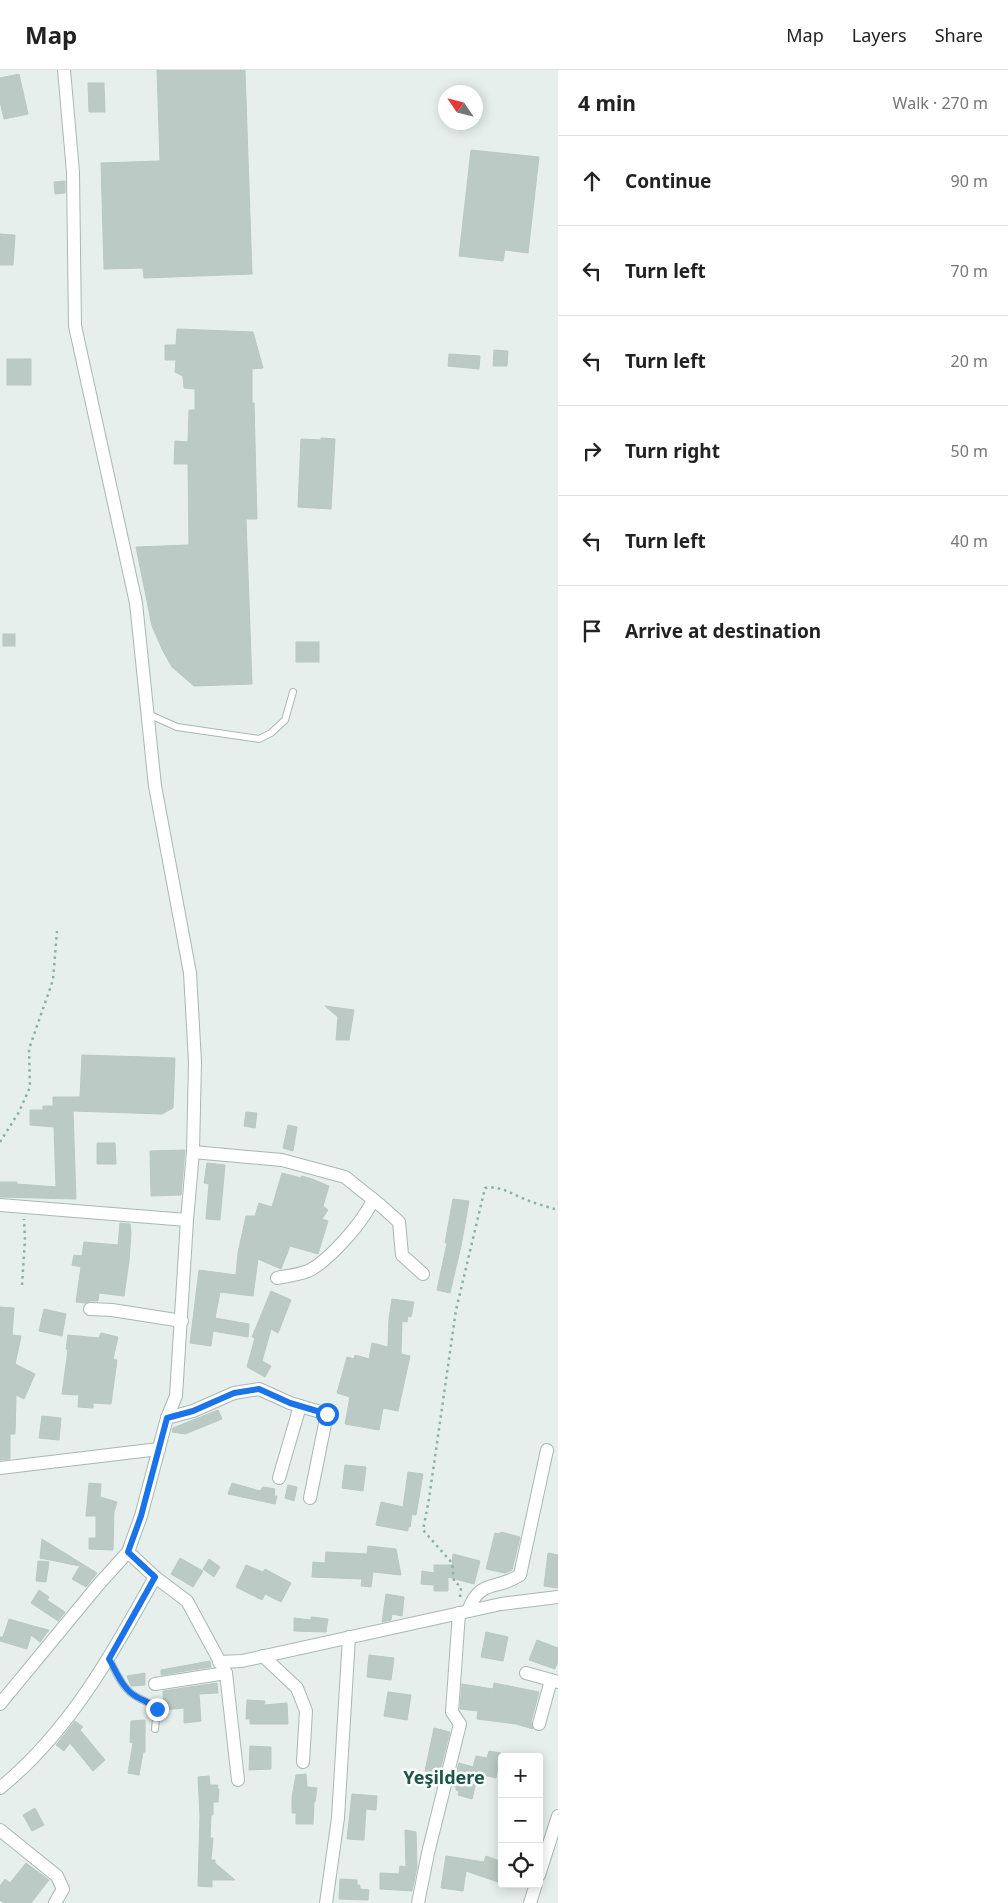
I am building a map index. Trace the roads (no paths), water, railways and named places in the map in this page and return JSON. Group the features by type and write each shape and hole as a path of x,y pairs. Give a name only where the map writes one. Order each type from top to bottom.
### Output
{"street":[{"path":"0,1704 99,1584 128,1552 141,1516 167,1418 176,1396 193,1152 195,1062 190,973 155,786 136,603 75,326 73,172 64,70"},
{"path":"193,1152 282,1160 345,1177 399,1222 402,1255 423,1274"},
{"path":"277,1278 307,1271 322,1263 364,1216 373,1199"},
{"path":"0,1205 187,1220"},
{"path":"90,1309 112,1310 182,1320"},
{"path":"167,1418 193,1411 234,1393 259,1389 300,1406 327,1414 310,1498"},
{"path":"279,1478 300,1406"},
{"path":"0,1468 160,1449"},
{"path":"418,1903 428,1853 460,1724 452,1712 463,1612 472,1598 483,1588 512,1580 520,1575 547,1450"},
{"path":"128,1552 155,1577 187,1601 226,1673 238,1780"},
{"path":"0,1788 21,1771 70,1714 109,1659 155,1577"},
{"path":"220,1662 242,1661 501,1604 558,1596"},
{"path":"326,1903 338,1818 349,1637"},
{"path":"263,1656 297,1688 306,1711 303,1762"},
{"path":"155,1684 226,1673"},
{"path":"526,1673 554,1681 539,1724"},
{"path":"543,1863 558,1816"},
{"path":"0,1830 57,1876 63,1889 55,1903"},
{"path":"530,1903 535,1888"}],"lane":[{"path":"147,714 177,727 258,739 271,733 285,720 293,692"},
{"path":"109,1659 126,1689 136,1697 147,1700 157,1709 155,1729"}],"district":[{"name":"Yeşildere","path":"444,1777"}]}
